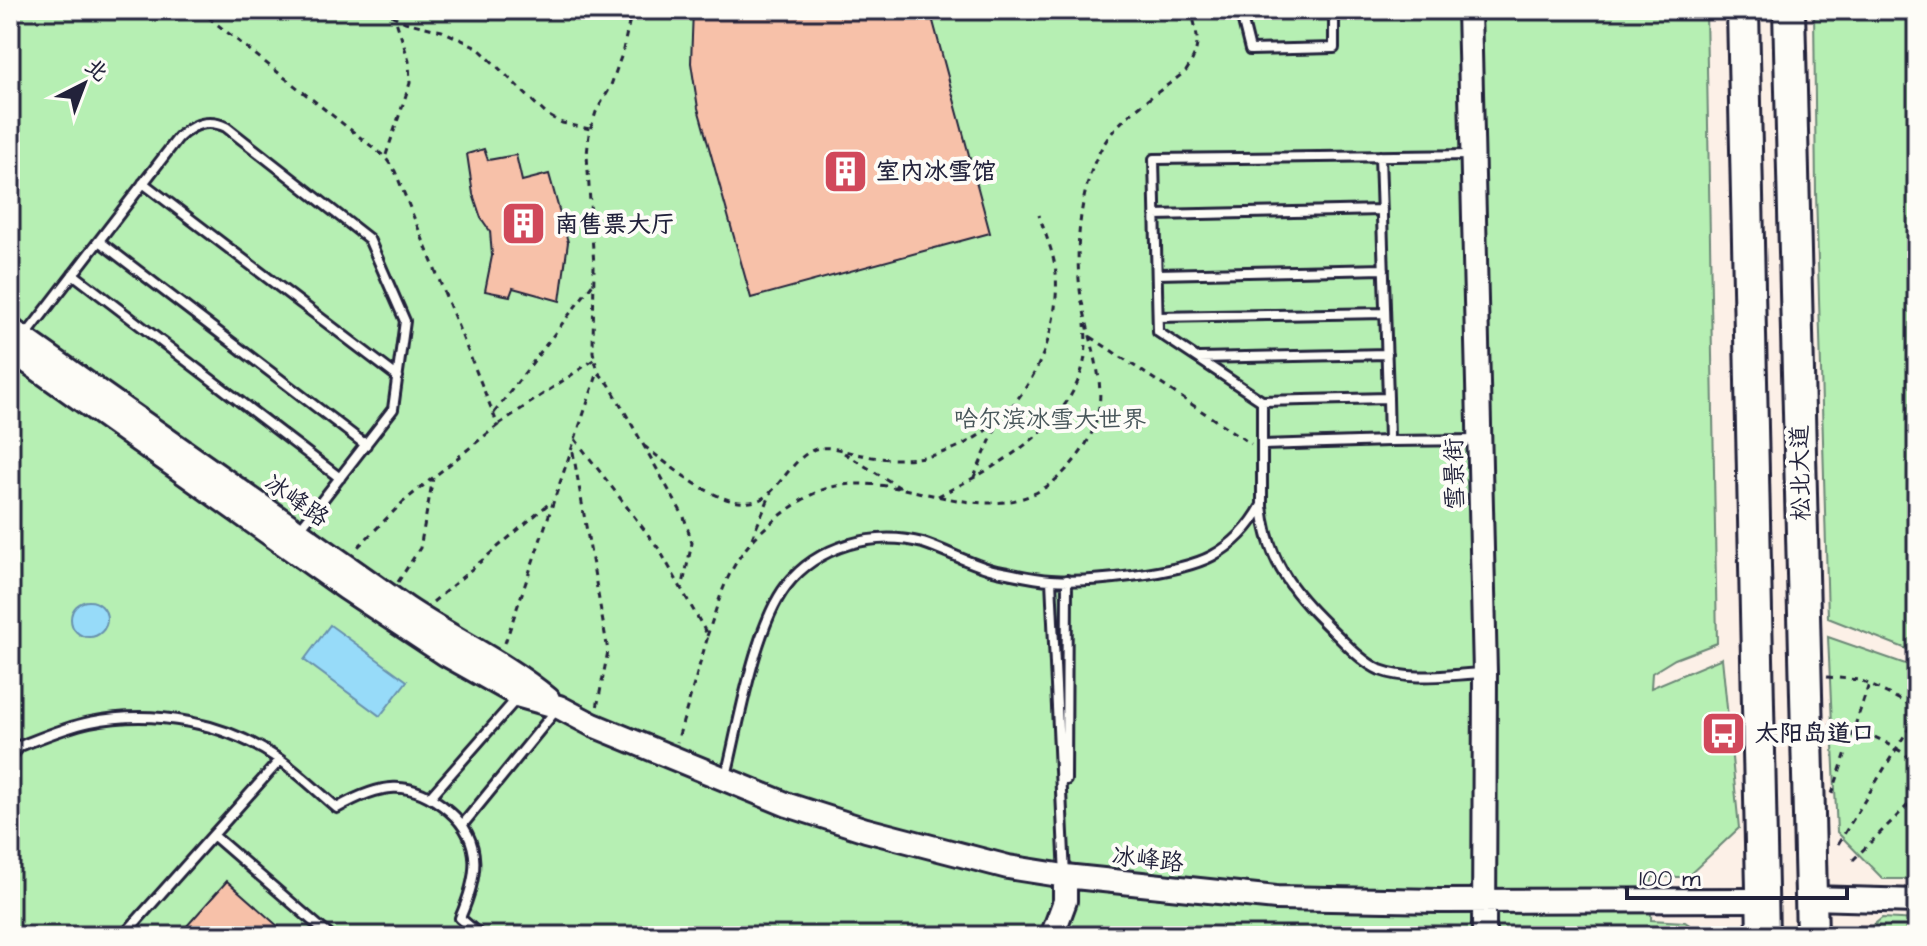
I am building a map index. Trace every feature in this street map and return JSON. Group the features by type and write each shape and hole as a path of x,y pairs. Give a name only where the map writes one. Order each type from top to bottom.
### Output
{"highway":[{"name":"松北大道","path":"1743,10 1763,936"},
{"name":"松北大道","path":"1798,13 1812,936"}],"street":[{"name":"雪景街","path":"1469,10 1485,673 1484,936"},
{"name":"冰峰路","path":"14,339 394,621 447,655 525,689 593,725 788,805 866,830 1008,867 1276,898 1762,900"},
{"name":"冰峰路","path":"14,339 525,689"},
{"path":"1052,936 1065,901 1065,876"},
{"path":"1811,898 1917,901"}],"lane":[{"path":"1240,10 1250,50 1334,48 1334,10"},
{"path":"14,339 73,274 188,128 211,122 226,127 369,239 405,321 393,409 298,533"},
{"path":"1388,398 1262,401 1158,332 1154,159 1472,155"},
{"path":"1380,156 1389,441"},
{"path":"143,183 398,377"},
{"path":"1155,215 1382,210"},
{"path":"99,241 366,445"},
{"path":"1157,274 1384,269"},
{"path":"73,274 340,478"},
{"path":"1158,317 1385,313"},
{"path":"1199,358 1387,354"},
{"path":"1262,401 1262,505 1266,537 1282,573 1312,610 1370,664 1397,674 1485,673"},
{"path":"1262,449 1389,441 1479,440"},
{"path":"725,781 768,617 792,579 821,557 857,542 897,539 924,544 979,566 1051,580 1146,573 1199,562 1232,543 1248,527 1262,505"},
{"path":"1051,580 1065,876"},
{"path":"1065,876 1067,580"},
{"path":"432,795 525,689"},
{"path":"464,823 559,707"},
{"path":"10,758 15,745 88,723 126,718 165,718 217,730 280,760 337,808 356,797 391,789 411,788 432,795 464,823 473,846 475,868 471,894 460,918 481,936"},
{"path":"123,936 280,760"},
{"path":"213,835 330,936"}],"path":[{"path":"381,10 395,18 463,39 477,47 547,115 562,123 590,129"},
{"path":"632,10 614,77 590,129 587,155 591,187 595,359 598,372 609,384 684,517 692,543 682,589"},
{"path":"751,542 785,511 817,492 848,485 985,504 1014,500 1041,490 1063,472 1088,440 1098,413 1100,381 1078,278 1080,235 1092,168 1108,137 1126,118 1186,71 1199,39 1191,10"},
{"path":"1798,13 1834,16 1834,10"},
{"path":"385,157 410,83 409,61 395,18"},
{"path":"644,446 699,486 722,497 756,501 772,490 793,466 812,451 828,448 885,458 919,458 964,445 998,422 1014,405 1032,377 1051,325 1056,272 1039,215"},
{"path":"494,413 594,282"},
{"path":"938,496 1024,444 1060,411 1070,397 1085,362 1085,315"},
{"path":"1091,337 1262,449"},
{"path":"498,425 595,359"},
{"path":"505,643 598,372"},
{"path":"974,477 998,422"},
{"path":"575,439 659,549 707,636"},
{"path":"572,448 608,651 593,725"},
{"path":"841,451 904,491"},
{"path":"397,584 420,548 433,478"},
{"path":"673,759 707,636 731,571 751,542 772,490"},
{"path":"433,602 555,498"},
{"path":"1823,676 1860,680 1917,708"},
{"path":"1829,802 1869,684"},
{"path":"1838,844 1917,715"},
{"path":"1825,722 1854,728 1896,746 1917,763"},
{"path":"1853,860 1917,796"}],"green space":[{"name":"哈尔滨冰雪大世界","path":"10,10 1706,10 1717,643 1675,659 1652,673 1651,688 1722,658 1739,828 1687,877 1652,877 1651,920 1685,922 1706,936 10,936"},
{"path":"1814,10 1917,10 1917,653 1828,618"},
{"path":"1828,637 1917,668 1917,879 1883,879 1837,832"},
{"path":"1882,918 1917,920 1917,936 1860,936"}],"water":[{"path":"89,601 102,606 107,619 102,632 89,637 76,632 71,619 76,606"},
{"path":"330,625 407,681 380,716 304,660"}],"building":[{"name":"室内冰雪馆","path":"693,10 930,10 990,233 751,298 698,108 691,63"},
{"name":"南售票大厅","path":"484,149 488,160 516,155 522,181 549,174 568,242 560,301 513,288 510,296 485,291 492,256 490,231 481,218 473,194 467,154"},
{"path":"227,881 289,936 178,936"}],"place":[{"name":"室内冰雪馆","path":"845,171"},
{"name":"南售票大厅","path":"524,224"},
{"name":"太阳岛道口","path":"1724,733"}]}
